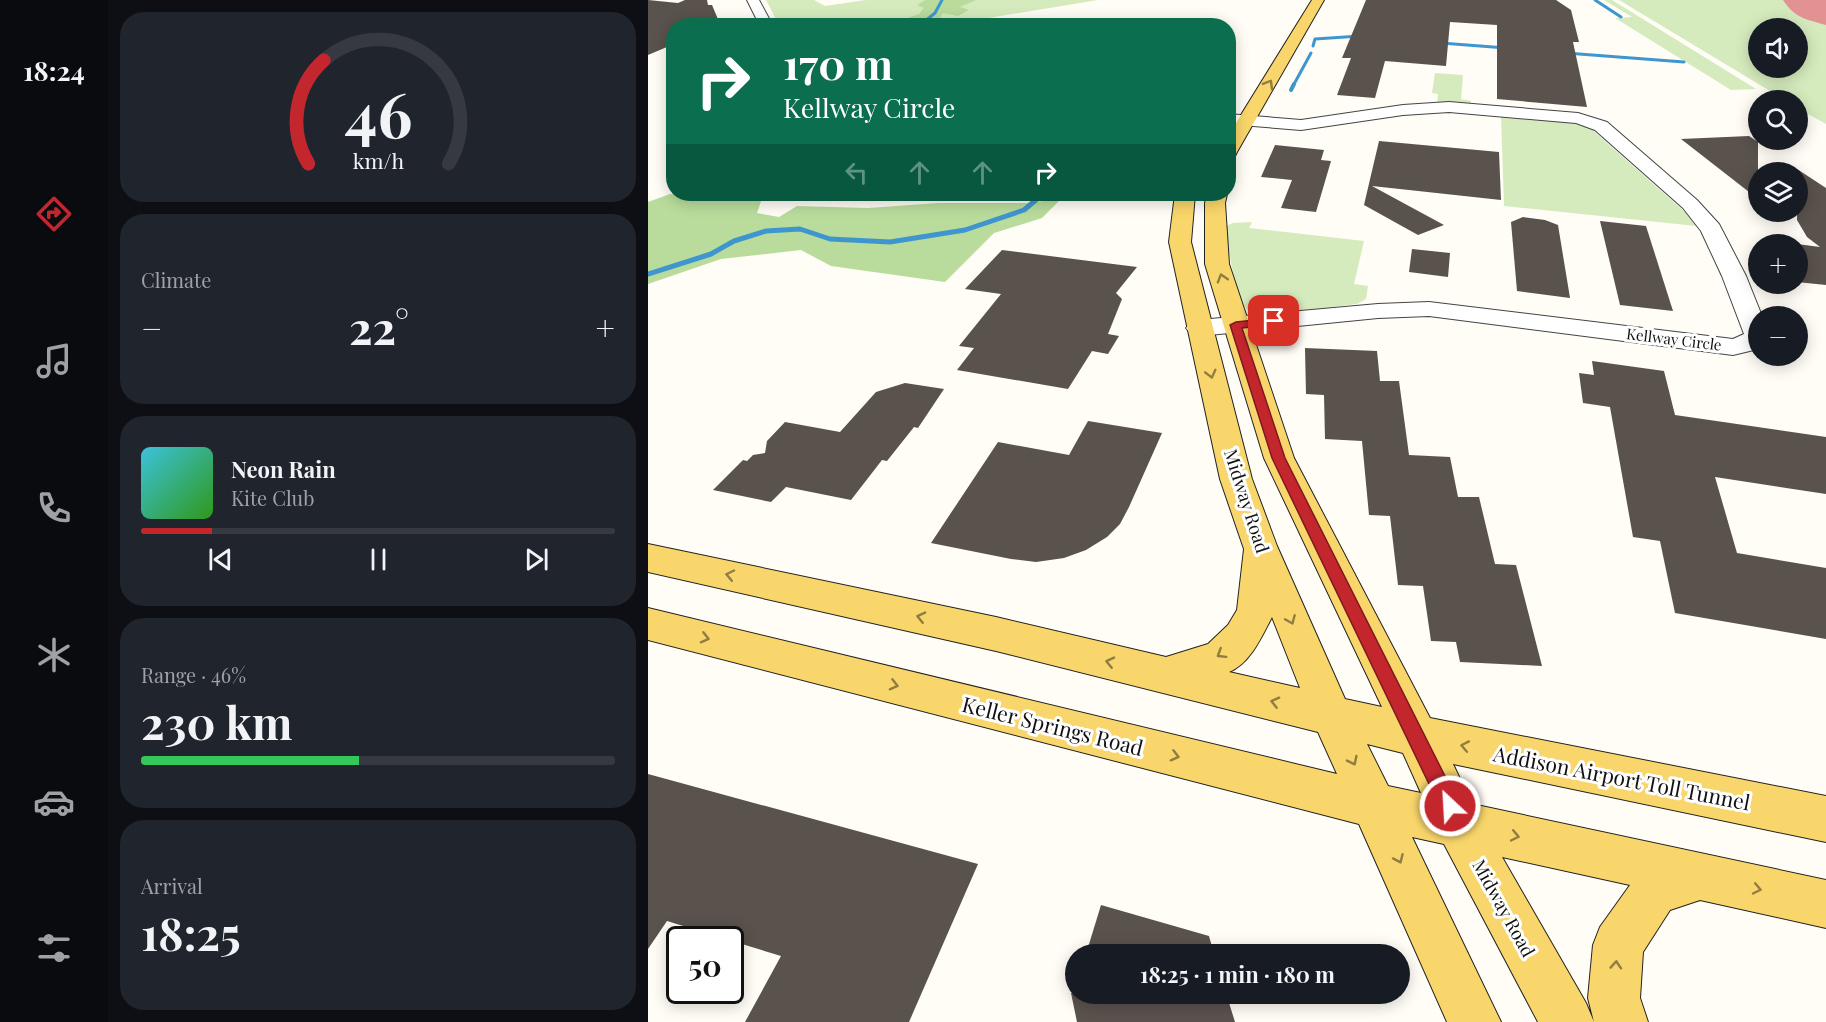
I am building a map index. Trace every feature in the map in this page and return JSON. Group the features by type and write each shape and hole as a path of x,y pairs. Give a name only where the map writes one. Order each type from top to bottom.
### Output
{"main road":[{"path":"1291,12 1314,7"},
{"path":"1236,110 1314,7"},
{"name":"Midway Road","path":"1184,201 1180,242 1236,479 1260,546 1332,716 1474,1022"},
{"name":"Midway Road","path":"1215,201 1217,264 1279,458 1417,736 1458,824 1567,1022"},
{"path":"1167,675 1221,657 1241,637 1255,613 1260,546"},
{"path":"648,558 963,627 1417,736"},
{"name":"Keller Springs Road","path":"648,624 1375,806 1458,824"},
{"name":"Addison Airport Toll Tunnel","path":"1417,736 1826,819"},
{"path":"1458,824 1826,904"},
{"path":"1621,1022 1614,998 1618,945 1655,890 1699,877"}],"street":[{"path":"753,0 763,18"},
{"name":"Kellway Circle","path":"1199,328 1378,311 1429,309 1733,347 1748,344 1757,334 1734,276 1711,229 1690,204 1608,132 1593,122 1578,118 1449,107 1403,110 1300,125 1236,113"}],"green space":[{"path":"766,0 814,0 825,6 866,0 925,0 918,5 923,8 919,14 908,18 775,18"},
{"path":"925,0 977,0 960,7 969,10 958,16 943,13 940,17 943,18 908,18 919,14 923,8 917,5"},
{"path":"977,0 1098,0 988,18 939,17 943,13 968,11 959,7"},
{"path":"1604,0 1612,0 1756,89 1731,90 1615,18 1632,17"},
{"path":"1619,0 1792,0 1826,15 1826,124 1808,114 1808,90 1768,90 1748,78 1808,78 1808,18 1748,18 1748,78"},
{"path":"1435,73 1463,75 1461,99 1471,101 1471,103 1437,104 1438,94 1432,93"},
{"path":"1501,116 1577,122 1588,126 1686,213 1696,226 1504,206"},
{"path":"666,195 666,201 761,201 757,213 779,217 797,206 868,208 938,203 1059,201 1042,218 994,233 945,282 831,266 801,250 721,259 648,284 648,202"},
{"path":"1252,222 1249,228 1364,241 1354,284 1368,286 1366,299 1357,304 1300,311 1267,313 1248,310 1243,304 1236,284 1226,226 1233,223"}],"building":[{"path":"648,0 678,3 685,0 707,0 708,5 712,5 717,18 666,18 666,47 648,55"},
{"path":"1366,0 1556,0 1571,10 1579,42 1573,42 1587,107 1497,99 1497,25 1450,22 1446,66 1385,61 1375,98 1337,95 1351,58 1342,58"},
{"path":"1748,136 1748,150 1758,150 1758,162 1748,162 1748,191 1681,139"},
{"path":"1379,141 1499,152 1501,200 1372,186 1444,225 1418,235 1364,205"},
{"path":"1275,145 1324,150 1321,160 1331,161 1316,212 1281,208 1292,180 1261,177"},
{"path":"1808,176 1826,188 1826,285 1808,283 1808,245 1820,247 1808,238 1808,234 1805,234 1798,222 1808,222"},
{"path":"1523,217 1545,220 1558,225 1570,298 1517,291 1511,222"},
{"path":"1600,221 1646,226 1673,311 1620,305"},
{"path":"1412,249 1450,253 1448,277 1409,272"},
{"path":"1002,250 1137,267 1116,293 1122,299 1108,334 1119,336 1108,354 1092,351 1068,389 957,370 974,348 959,346 1001,294 965,289"},
{"path":"1305,348 1377,351 1380,381 1399,381 1409,455 1450,457 1458,497 1479,497 1495,564 1516,565 1542,666 1460,662 1456,642 1431,641 1423,586 1398,585 1390,516 1369,515 1362,441 1325,439 1324,395 1306,394"},
{"path":"1592,361 1664,371 1675,415 1826,437 1826,494 1715,477 1737,553 1826,568 1826,639 1675,613 1660,541 1633,537 1610,407 1583,403 1579,373 1594,375"},
{"path":"905,383 944,389 918,428 914,427 887,461 882,460 851,500 786,487 771,502 713,490 743,460 747,461 753,455 765,453 767,441 785,422 840,432 876,392"},
{"path":"1088,421 1162,433 1129,507 1120,524 1107,537 1086,550 1064,558 1036,562 931,543 998,442 1069,455"},
{"path":"648,774 978,864 909,1022 745,1022 781,956 744,945 744,926 683,926 667,921 648,949"},
{"path":"1101,905 1209,936 1211,944 1089,944"},
{"path":"1073,1004 1229,1004 1235,1022 1077,1022"}],"waterway":[{"path":"929,18 935,13 942,0"},
{"path":"1595,0 1621,17"},
{"path":"1313,46 1315,39 1360,36"},
{"path":"1441,43 1506,48"},
{"path":"1293,86 1311,53"},
{"path":"1566,53 1684,62"},
{"path":"1291,90 1293,86"},
{"path":"648,274 711,254 734,241 766,231 800,229 830,239 890,242 965,230 1024,210 1035,201"}],"runway":[{"path":"1813,0 1826,6"}],"route":[{"path":"1274,321 1236,325 1279,458 1450,806"}]}
